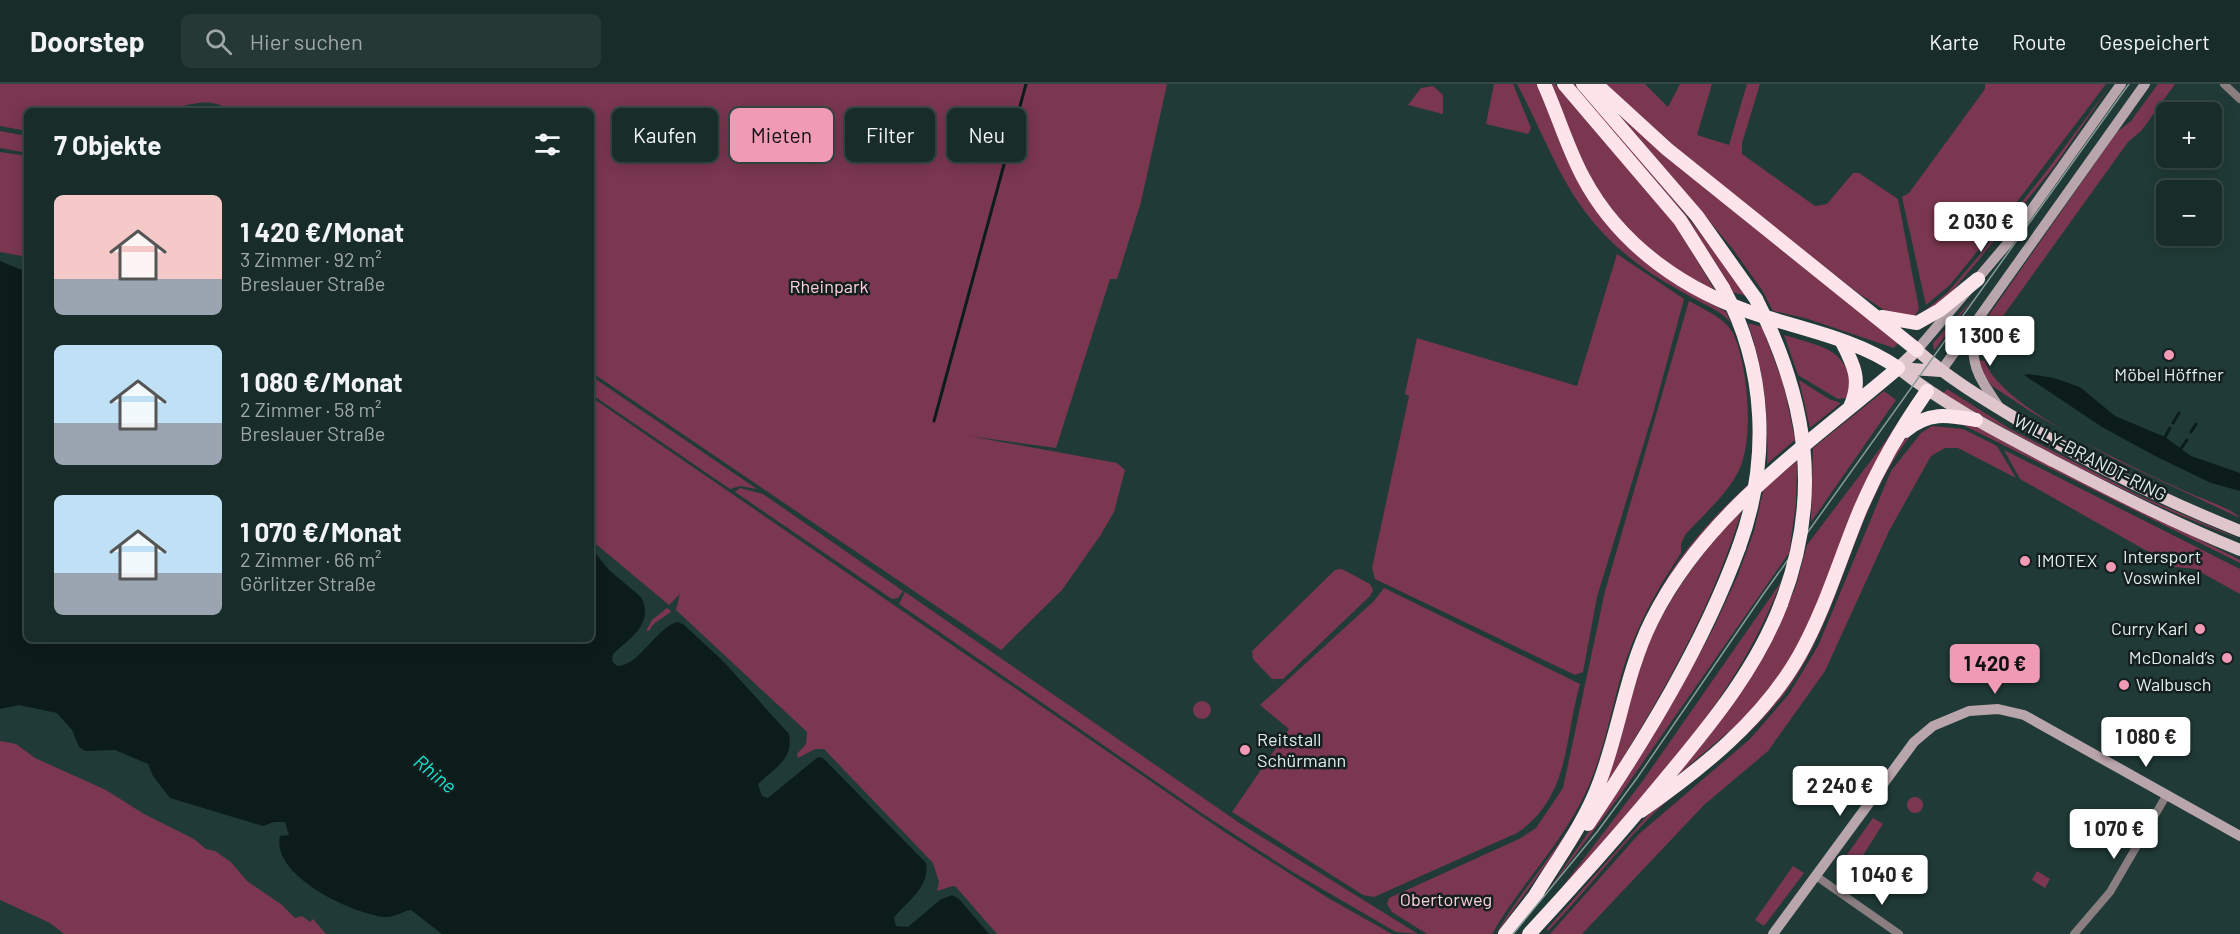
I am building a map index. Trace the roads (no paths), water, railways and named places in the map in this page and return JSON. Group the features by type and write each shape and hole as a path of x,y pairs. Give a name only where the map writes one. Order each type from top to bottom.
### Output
{"highway":[{"path":"1533,900 1577,827 1600,783 1640,648 1677,577 1706,538 1741,501 1898,368 1881,357 1842,342 1721,301 1695,288 1649,258 1609,217 1583,178 1544,84"},
{"path":"1505,934 1533,900 1608,795 1665,701 1702,632 1739,547 1755,490 1760,417 1749,353 1737,315 1723,288 1680,220 1564,84"},
{"path":"1530,934 1641,810 1706,729 1750,667 1781,604 1793,570 1802,527 1805,453 1791,380 1756,299 1697,216 1583,84"},
{"path":"1596,84 1667,148 1876,314 1917,350"},
{"path":"1876,314 1898,322 1917,324 1940,310 1978,279"},
{"path":"1842,342 1855,368 1857,381 1857,393 1848,412"},
{"path":"1641,810 1721,748 1763,707 1783,682 1815,626 1861,509 1923,388"},
{"path":"1895,441 1916,422 1928,416 1938,414 1976,420"}],"main road":[{"path":"1898,368 1917,350 1978,279 2121,84"},
{"path":"1917,350 1918,370 1923,388 1941,371 2145,84"},
{"path":"1973,325 1974,366 2001,410"},
{"name":"WILLY-BRANDT-RING","path":"1917,350 1941,371 2066,449 2132,484 2240,531"},
{"path":"1898,368 1941,371"},
{"name":"WILLY-BRANDT-RING","path":"1898,368 1923,388 1976,420 2124,498 2240,550"},
{"path":"1773,934 1914,742 1939,723 1969,711 1998,709 2037,721 2240,836"}],"street":[{"path":"2224,84 2240,99"},
{"path":"2073,934 2110,892 2166,796"},
{"path":"1816,876 1899,934"}],"water":[{"name":"Rhine","path":"0,261 24,271 24,642 594,642 594,552 609,570 641,597 644,607 643,623 633,636 613,654 612,661 617,666 625,665 640,654 669,626 677,622 683,624 723,661 789,734 789,751 786,757 758,784 762,796 768,798 818,757 823,758 926,863 922,886 894,918 896,926 908,927 940,900 952,895 959,899 989,934 442,934 411,910 385,917 354,909 317,890 288,865 281,851 280,836 289,835 285,822 274,822 263,826 170,798 153,776 148,764 115,750 85,751 79,747 72,730 57,713 19,705 0,709"},
{"path":"2024,375 2054,378 2080,387 2115,416 2165,437 2191,456 2240,473 2240,491 2211,483 2102,427"}],"waterway":[{"path":"934,421 1026,84"},
{"path":"2173,423 2179,413"},
{"path":"2191,432 2196,424"},
{"path":"2165,437 2170,428"},
{"path":"2180,450 2187,440"}],"tram line":[{"path":"1513,934 1597,832 1637,778 1762,596 2129,84"}],"place":[{"name":"Möbel Höffner","path":"2169,355"},
{"name":"IMOTEX","path":"2025,561"},
{"name":"Intersport Voswinkel","path":"2111,567"},
{"name":"Curry Karl","path":"2200,629"},
{"name":"McDonald’s","path":"2227,658"},
{"name":"Walbusch","path":"2124,685"},
{"name":"Reitstall Schürmann","path":"1245,750"}],"park label":[{"name":"Rheinpark","path":"829,287"},
{"name":"Obertorweg","path":"1446,900"}]}
